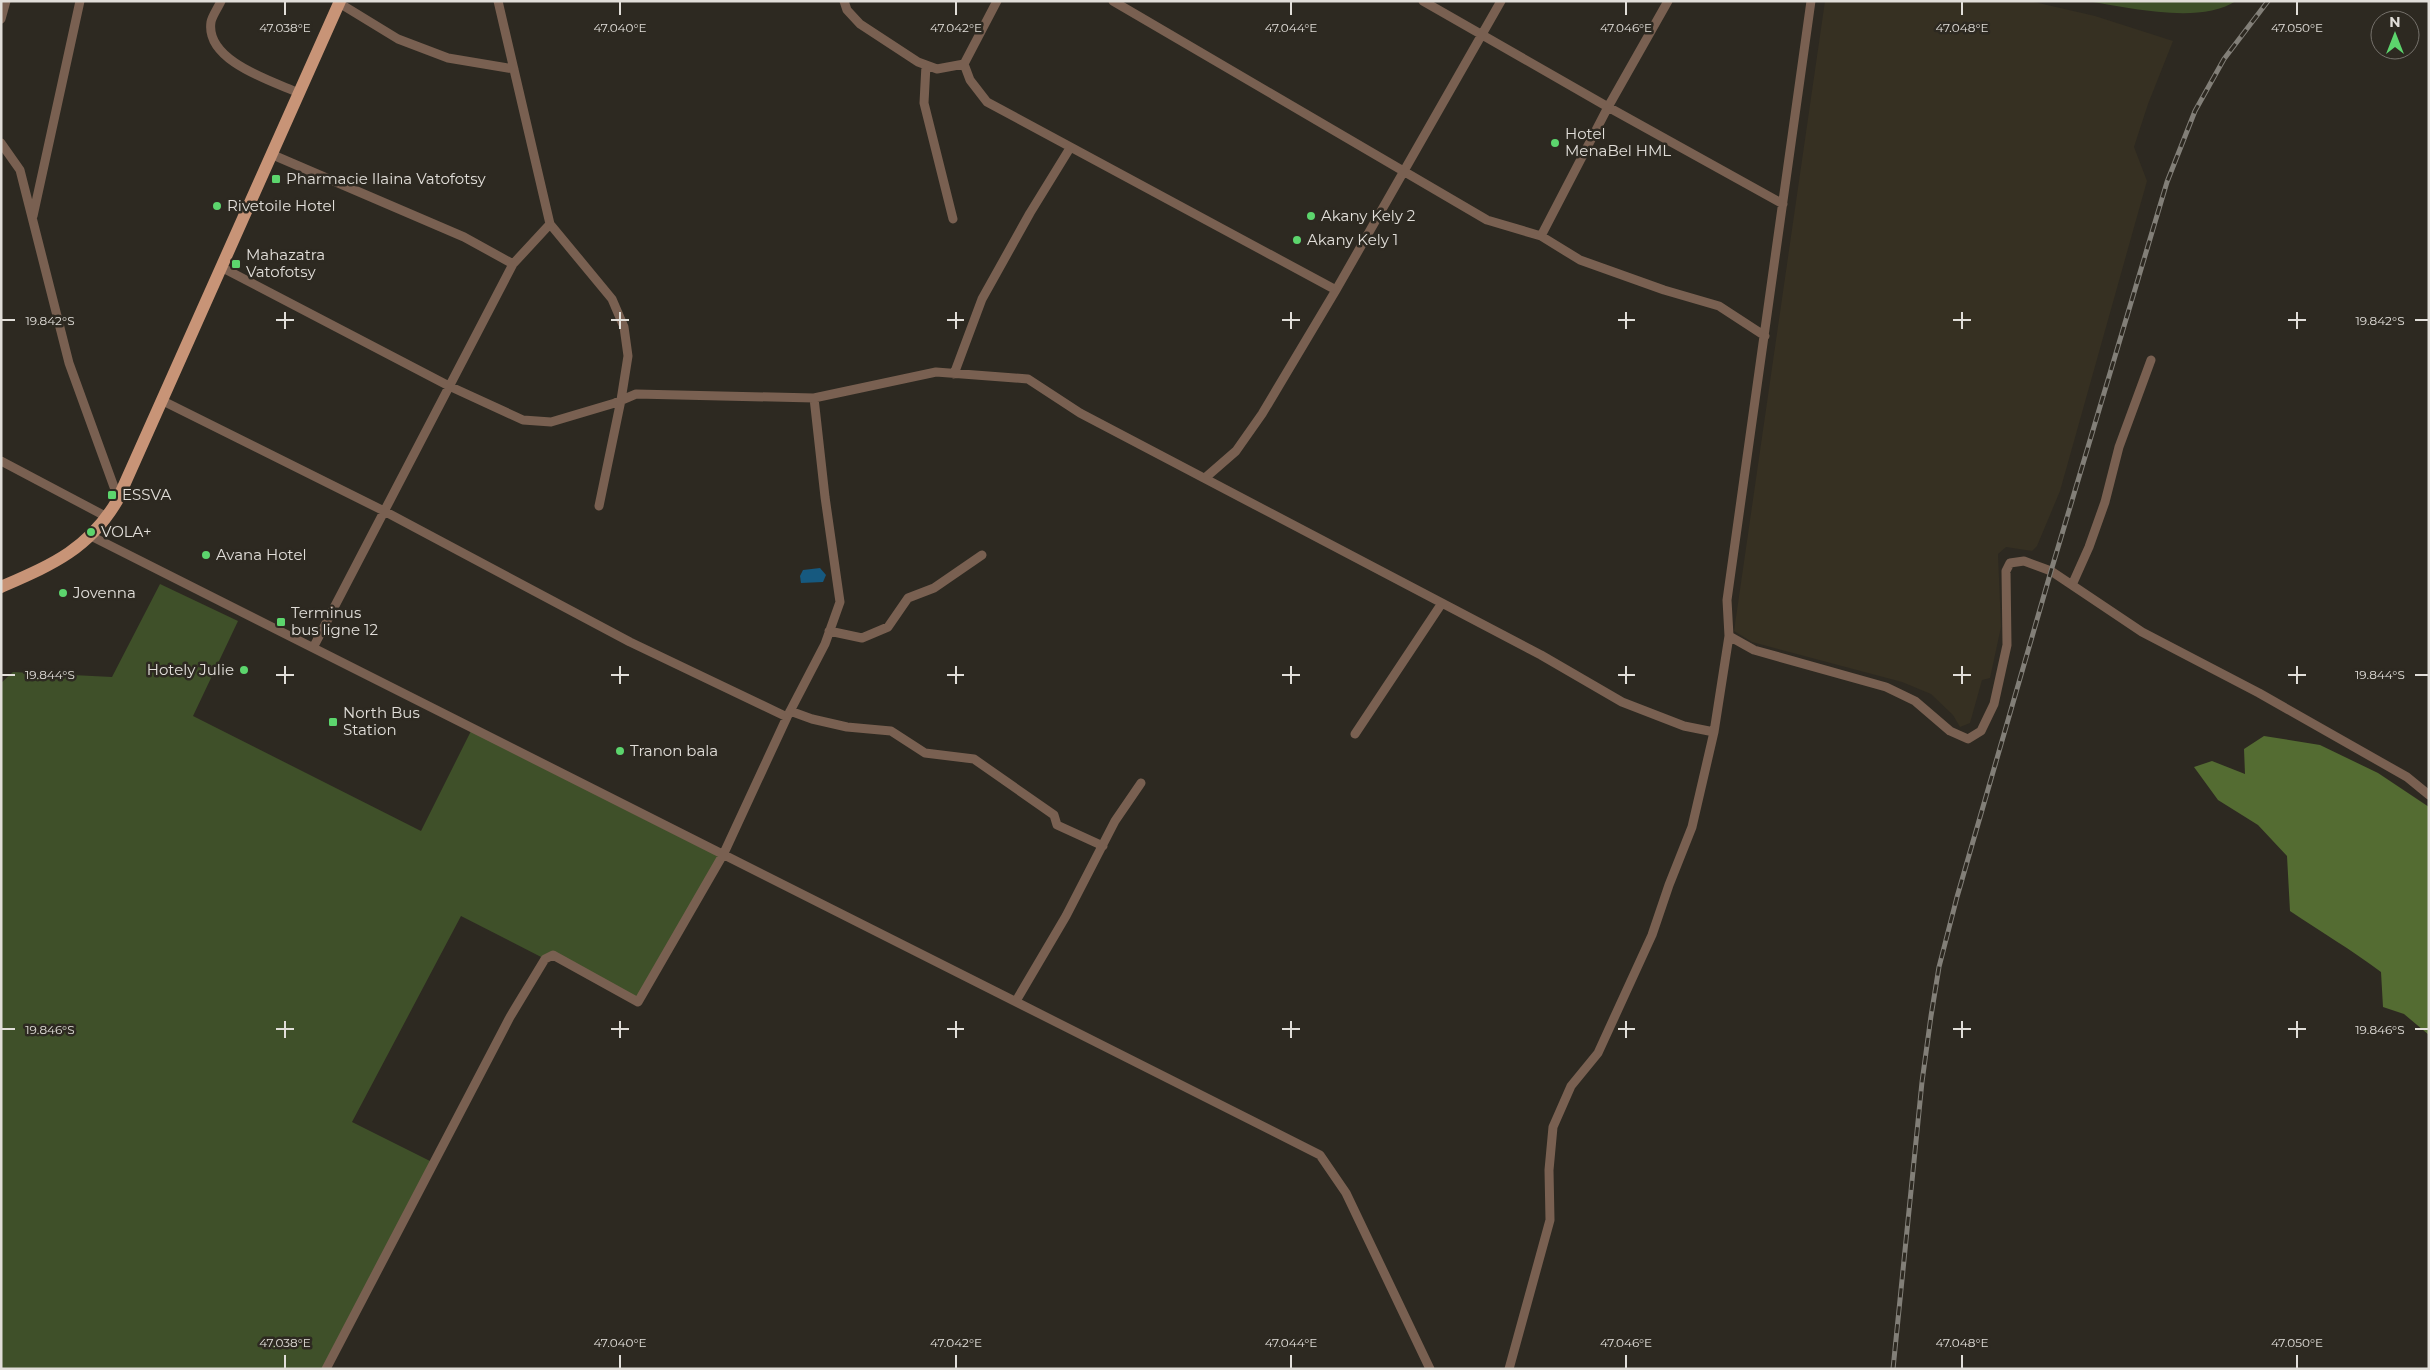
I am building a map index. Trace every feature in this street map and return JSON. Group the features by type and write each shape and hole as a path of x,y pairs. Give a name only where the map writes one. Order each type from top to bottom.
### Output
{"main road":[{"path":"1,587 63,558 91,536 107,517 118,498 163,401 340,2"}],"street":[{"path":"1,19 6,1"},
{"path":"33,217 80,1"},
{"path":"221,1 211,22 212,38 223,54 240,67 299,93"},
{"path":"498,1 550,224 612,299 624,327 628,356 599,506"},
{"path":"844,1 847,10 860,24 918,62 938,69 964,64"},
{"path":"997,1 964,64 970,80 987,102 1336,290"},
{"path":"1114,1 1487,220 1541,236 1580,260 1664,290 1719,306 1765,336"},
{"path":"1423,1 1608,108 1783,204"},
{"path":"1206,478 1236,451 1262,414 1336,290 1501,1"},
{"path":"1541,236 1608,108 1668,1"},
{"path":"1509,1369 1550,1220 1549,1170 1553,1127 1571,1086 1598,1053 1652,935 1692,827 1714,732 1729,636 1727,600 1811,1"},
{"path":"340,2 398,39 448,58 514,69"},
{"path":"926,65 924,103 953,219"},
{"path":"1,143 20,170 69,363 118,498"},
{"path":"954,374 982,299 1033,208 1070,148"},
{"path":"272,155 464,236 513,264"},
{"path":"314,646 513,264 550,224"},
{"path":"221,267 449,386 523,420 551,422 636,394 814,398 936,372 1028,379 1080,412 1541,655 1622,702 1684,726 1714,732"},
{"path":"2072,586 2089,547 2105,502 2119,447 2151,360"},
{"path":"326,1369 510,1016 544,959 553,955 638,1002 724,853 788,714 830,631 840,602 825,497 814,398"},
{"path":"163,401 384,511 630,642 788,714 847,728 891,731 925,753 974,759 1054,815 1057,825 1103,846"},
{"path":"1,461 107,517"},
{"path":"91,536 314,646 1320,1155 1346,1193 1430,1369"},
{"path":"830,631 862,638 888,628 908,598 934,588 982,555"},
{"path":"1729,636 1754,650 1886,687 1915,701 1950,731 1968,739 1981,731 1994,704 2007,644 2006,572 2010,563 2024,561 2050,571 2142,632 2259,693 2407,777 2429,795"},
{"path":"1354,734 1442,603"},
{"path":"1016,1001 1066,916 1115,820 1140,783"}],"shaded area":[{"path":"1825,1 2030,1 2095,16 2173,41 2148,104 2134,147 2147,181 2060,491 2037,546 2032,551 2006,547 1998,554 2001,627 1990,678 1982,680 1970,723 1960,727 1953,715 1931,694 1902,682 1752,642 1734,631"}],"green space":[{"path":"2086,1 2236,1 2221,8 2203,12 2183,13 2142,10"},
{"path":"160,584 238,621 193,716 421,831 473,727 724,853 638,1002 553,955 545,959 461,916 352,1122 434,1163 326,1369 1,1369 1,683 13,672 112,677"},
{"path":"2264,736 2320,745 2378,773 2429,807 2429,1035 2404,1014 2383,1007 2381,972 2290,911 2287,856 2258,825 2218,800 2194,767 2212,761 2245,774 2244,749"}],"water":[{"path":"820,568 826,575 823,582 801,583 800,576 803,570"}],"railway":[{"path":"1893,1369 1922,1082 1939,967 1957,897 2051,571 2167,182 2195,111 2224,59 2268,1"}],"place":[{"name":"Hotel MenaBel HML","path":"1555,143"},
{"name":"Pharmacie Ilaina Vatofotsy","path":"276,179"},
{"name":"Rivetoile Hotel","path":"217,206"},
{"name":"Akany Kely 2","path":"1311,216"},
{"name":"Akany Kely 1","path":"1297,240"},
{"name":"Mahazatra Vatofotsy","path":"236,264"},
{"name":"ESSVA","path":"112,495"},
{"name":"VOLA+","path":"91,532"},
{"name":"Avana Hotel","path":"206,555"},
{"name":"Jovenna","path":"63,593"},
{"name":"Terminus bus ligne 12","path":"281,622"},
{"name":"Hotely Julie","path":"244,670"},
{"name":"North Bus Station","path":"333,722"},
{"name":"Tranon bala","path":"620,751"}]}
